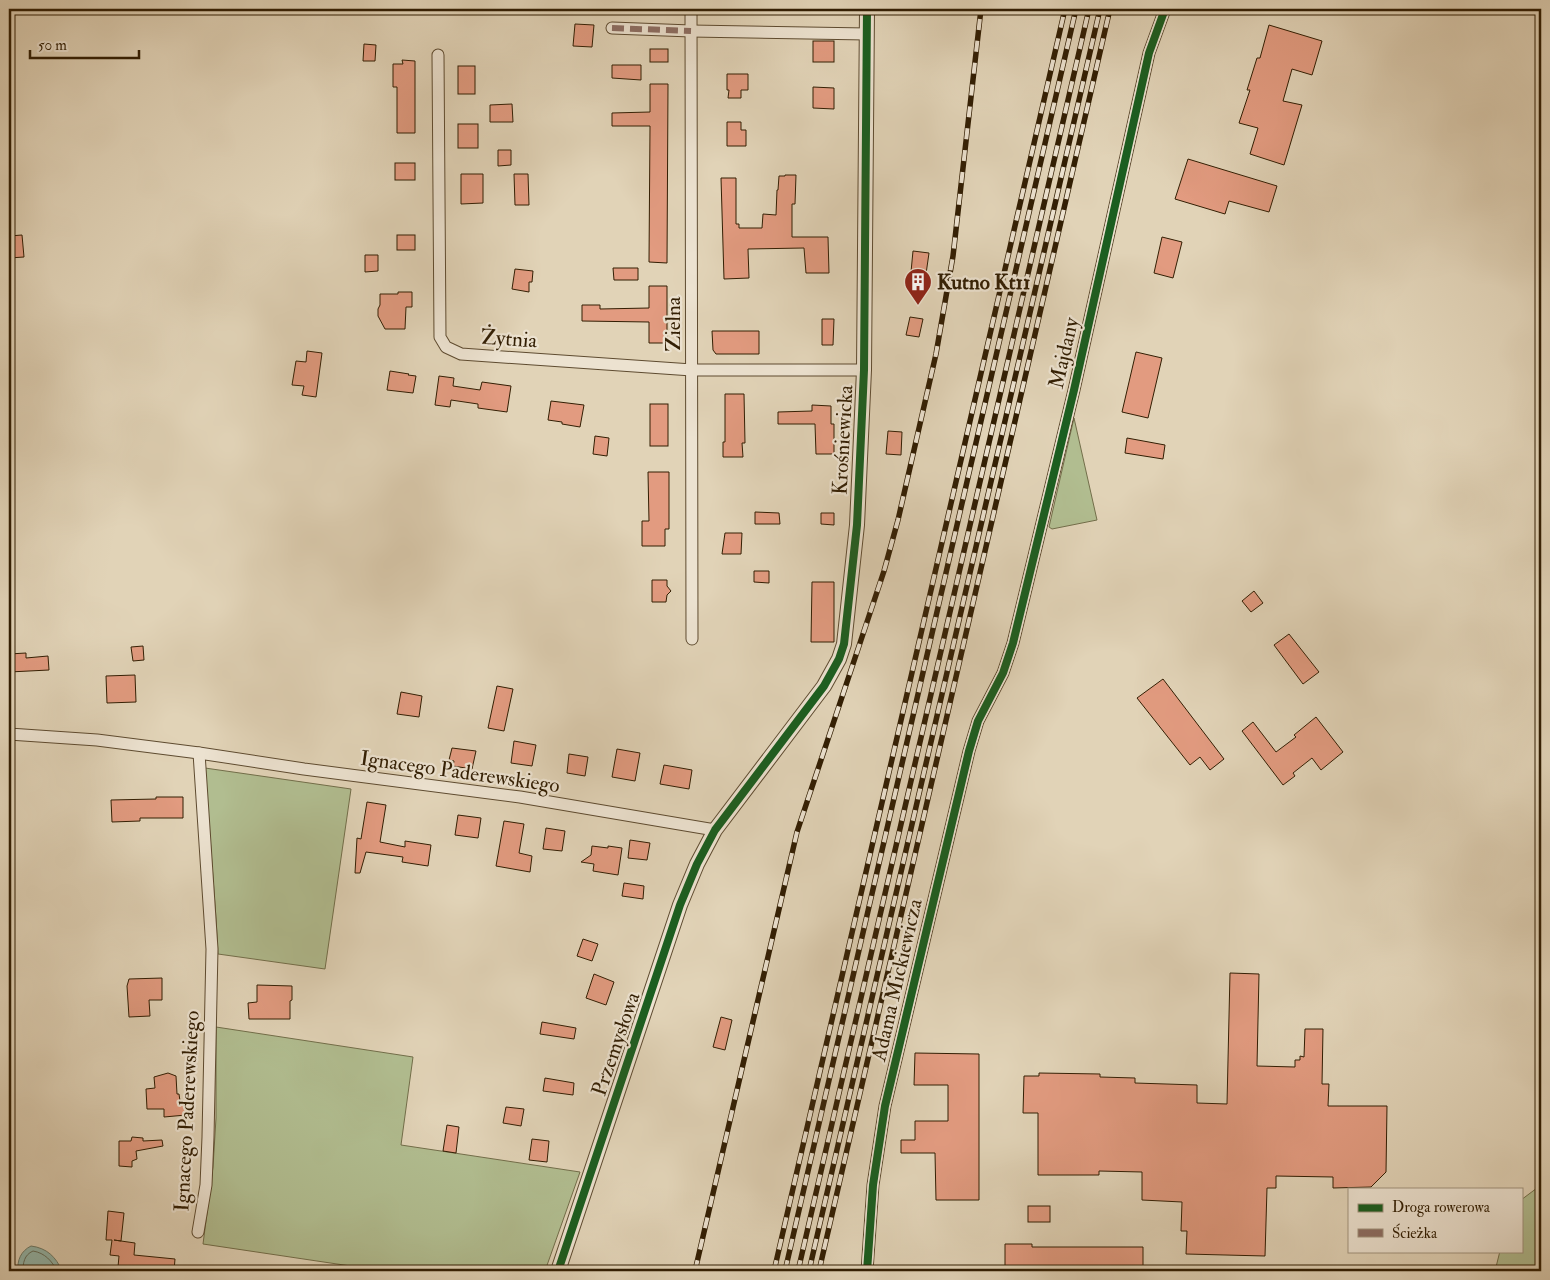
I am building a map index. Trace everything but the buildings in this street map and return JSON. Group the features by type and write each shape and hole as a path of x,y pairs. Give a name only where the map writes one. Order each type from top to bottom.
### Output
{"street":[{"name":"Zielna","path":"691,9 692,639"},
{"name":"Krośniewicka","path":"715,830 824,686 839,659 844,644 857,526 864,370 867,9"},
{"name":"Majdany","path":"987,702 1003,673 1013,643 1052,485 1150,53 1165,9"},
{"path":"612,28 867,34"},
{"name":"Żytnia","path":"438,55 440,337 446,347 461,354 692,370 864,370"},
{"name":"Adama Mickiewicza","path":"867,1271 872,1185 885,1106 969,752 978,721 987,702"},
{"name":"Ignacego Paderewskiego","path":"9,734 97,740 199,753 304,770 520,797 715,830"},
{"name":"Ignacego Paderewskiego","path":"198,1232 206,1185 212,949 199,753"},
{"name":"Przemysłowa","path":"558,1271 680,905 697,864 715,830"}],"green space":[{"path":"1074,418 1097,520 1052,529 1049,527"},
{"path":"205,768 351,789 325,969 218,954"},
{"path":"216,1027 413,1057 401,1145 580,1172 545,1271 384,1271 203,1244 213,1167 216,1118"},
{"path":"1541,1185 1541,1271 1495,1271 1500,1252 1522,1252 1522,1199"}],"water":[{"path":"31,1246 42,1249 50,1254 57,1261 62,1271 18,1271 20,1256"}],"railway":[{"path":"695,1271 797,832 884,571 898,520 936,354 953,256 981,9"},
{"path":"774,1271 1065,9"},
{"path":"785,1271 1076,9"},
{"path":"798,1271 1089,9"},
{"path":"809,1271 1100,9"},
{"path":"819,1271 1110,9"}],"marked path":[{"path":"612,28 691,31"}],"cycle path":[{"path":"558,1271 680,905 697,864 715,830 824,686 839,659 844,644 857,525 864,370 867,9"},
{"path":"867,1271 873,1185 885,1106 969,751 978,721 1003,673 1013,643 1074,390 1149,53 1165,9"}],"place":[{"name":"Kutno Kt11","path":"918,306"}]}
